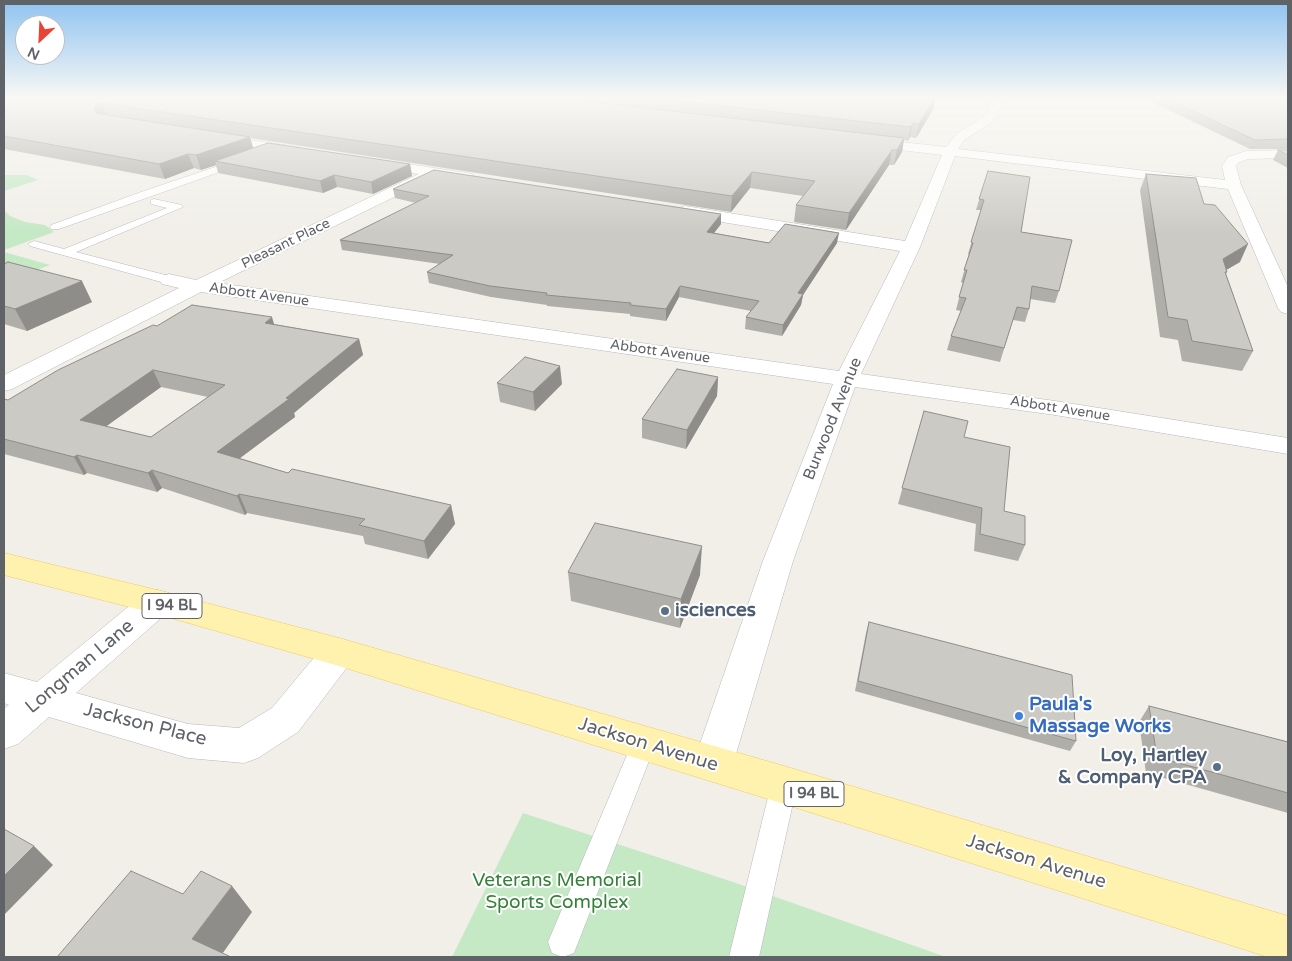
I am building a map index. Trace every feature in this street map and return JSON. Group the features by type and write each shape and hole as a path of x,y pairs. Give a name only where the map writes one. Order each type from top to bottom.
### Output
{"main road":[{"name":"Jackson Avenue","path":"4,564 157,602 339,652 784,785 1288,940"}],"street":[{"path":"250,144 312,153"},
{"path":"886,144 1234,185"},
{"name":"Burwood Avenue","path":"713,764 778,561 847,378 911,247 950,152 955,144"},
{"path":"1288,154 1246,155 1232,160 1229,166 1234,185 1281,275 1288,308"},
{"path":"362,161 484,180"},
{"name":"Pleasant Place","path":"4,384 198,286 435,172"},
{"path":"671,209 911,247"},
{"name":"Abbott Avenue","path":"168,280 198,286 1055,408 1288,446"},
{"name":"Longman Lane","path":"4,732 157,602"},
{"name":"Jackson Place","path":"4,688 188,740 244,746 285,720 339,652"}],"lane":[{"path":"55,227 277,148"},
{"path":"66,252 178,207 154,202"},
{"name":"Abbott Avenue","path":"34,244 168,280"},
{"path":"563,942 644,743"},
{"path":"744,957 784,785"}],"green space":[{"path":"4,175 27,175 38,180 4,191"},
{"path":"4,210 10,216 25,222 45,225 54,232 4,250"},
{"path":"4,252 50,265 13,279 4,276"},
{"name":"Veterans Memorial Sports Complex","path":"523,813 733,882 946,957 452,957"}],"building":[{"path":"47,144 229,144 196,155 188,154 159,164"},
{"path":"266,144 274,144 410,164 371,182 334,175 320,181 215,161"},
{"path":"379,144 901,144 897,150 892,150 849,213 796,205 815,181 752,172 732,196"},
{"path":"1278,150 1288,150 1288,155"},
{"path":"434,170 721,214 707,232 769,243 785,224 839,233 798,293 803,294 783,325 746,317 759,301 680,286 666,309 630,305 631,303 546,295 547,293 490,286 427,272 453,255 340,240 429,196 393,189"},
{"path":"988,171 1030,177 1021,232 1072,240 1059,291 1032,286 1029,309 1017,307 1004,348 951,336 966,298 959,297 967,270 964,270 973,243 971,242 984,200 979,199"},
{"path":"1146,174 1196,178 1204,204 1215,205 1248,244 1223,259 1227,272 1225,272 1253,351 1192,341 1187,320 1168,317"},
{"path":"8,262 82,281 15,309 4,306 4,264"},
{"path":"192,305 272,317 265,323 359,339 286,398 289,399 217,452 288,473 292,469 451,505 424,541 359,525 365,519 239,494 237,496 152,470 148,473 4,439 4,399 8,400 58,370 153,325 157,326","holes":["153,370 225,385 151,437 80,420"]},
{"path":"525,357 560,366 533,392 497,383"},
{"path":"677,369 718,377 687,430 642,419"},
{"path":"924,411 968,421 964,437 1010,447 1004,511 1025,516 1025,545 980,534 982,508 902,488"},
{"path":"595,523 702,546 681,599 568,572"},
{"path":"869,622 1072,675 1076,741 858,681"},
{"path":"1149,706 1288,742 1288,793 1157,757"},
{"path":"4,829 34,846 4,876"},
{"path":"131,871 183,894 201,871 232,886 192,939 231,957 57,957"}],"place":[{"name":"isciences","path":"665,611"},
{"name":"Paula's Massage Works","path":"1019,716"},
{"name":"Loy, Hartley & Company CPA","path":"1217,767"}]}
